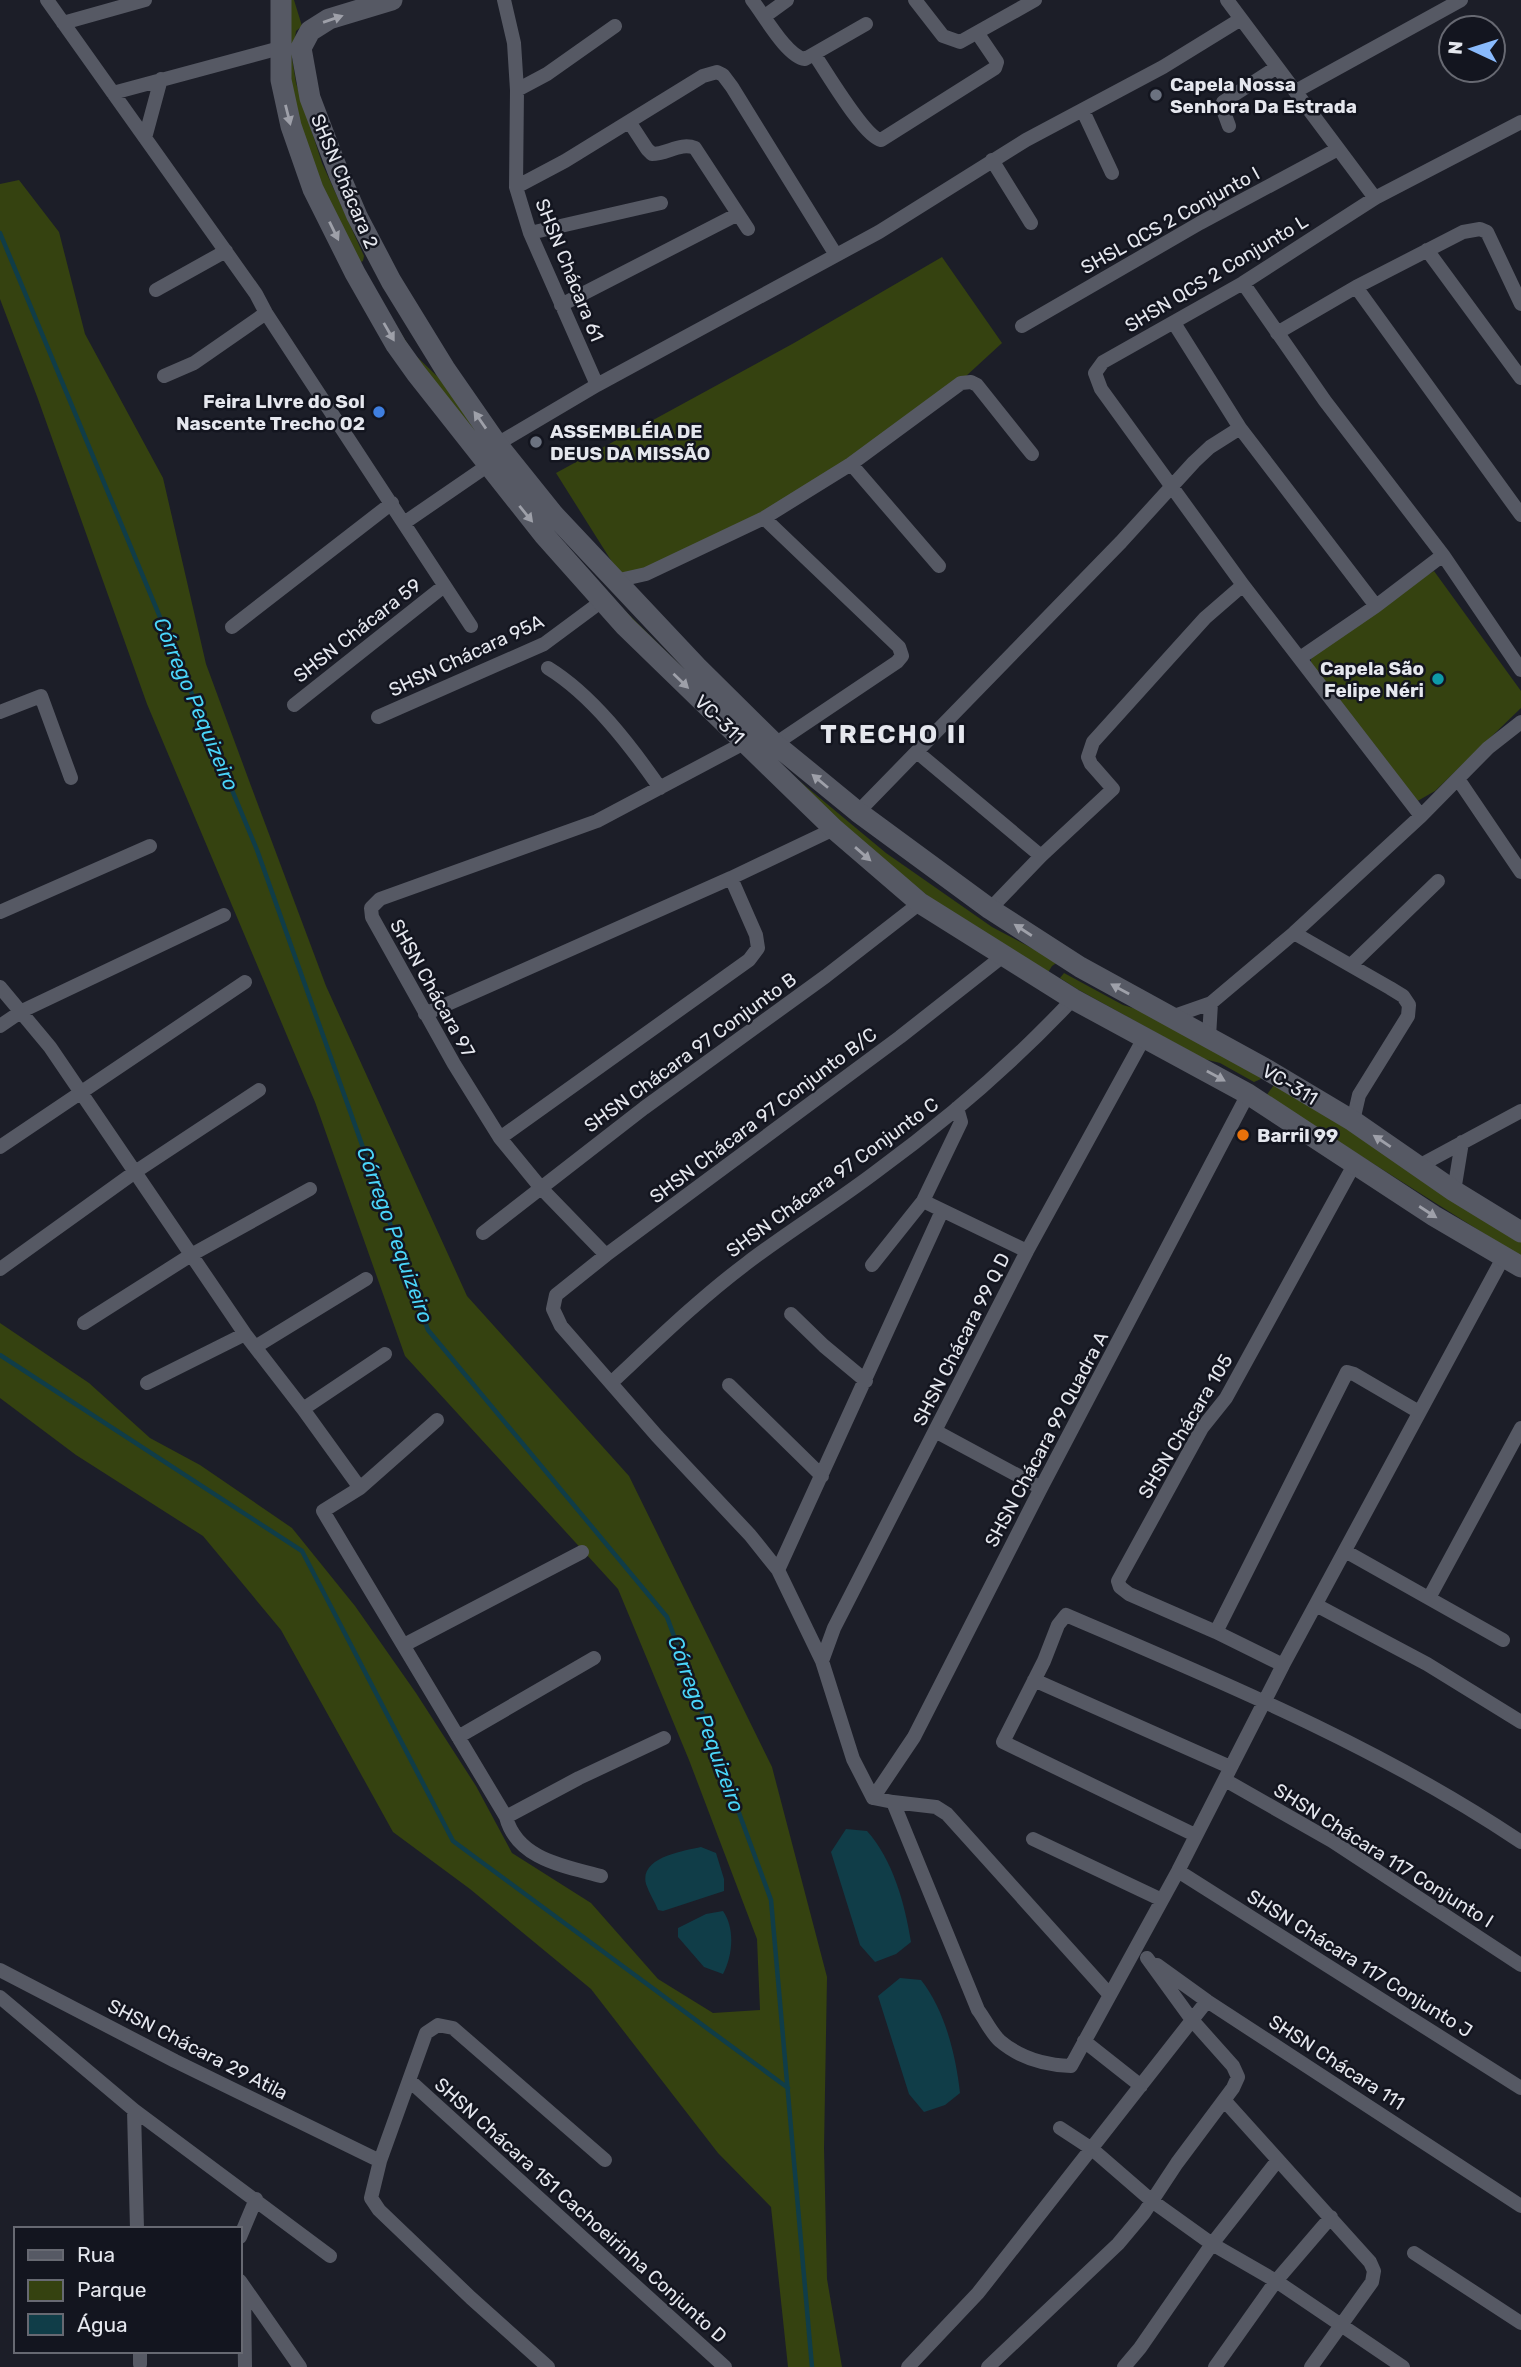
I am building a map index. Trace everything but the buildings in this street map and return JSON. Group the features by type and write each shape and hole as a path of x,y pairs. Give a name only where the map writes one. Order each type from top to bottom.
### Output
{"main road":[{"name":"VC-311","path":"281,0 281,80 291,126 313,189 355,273 416,373 487,466 602,601 834,829 920,903 1065,994 1248,1094 1434,1216 1512,1261"},
{"name":"SHSN Chácara 2","path":"392,0 319,24 306,36 301,48 310,98 332,159 380,261 445,369 498,444 554,515 634,602 775,744"},
{"path":"355,273 380,261"},
{"path":"373,304 398,294"},
{"name":"VC-311","path":"775,744 858,812 990,909 1080,967 1264,1068 1353,1121 1454,1191 1521,1232"},
{"path":"1065,994 1055,979 1060,969 1069,965 1080,967"},
{"path":"1248,1094 1265,1090 1270,1082 1264,1068"}],"street":[{"path":"47,0 256,294 471,626"},
{"path":"63,23 145,0"},
{"name":"SHSN Chácara 61","path":"504,0 514,43 517,90 516,187 530,233 597,385"},
{"path":"752,0 796,57 809,56 866,24"},
{"path":"765,16 787,0"},
{"path":"915,0 943,36 960,42 1035,0"},
{"path":"1227,0 1375,198"},
{"path":"1296,90 1461,0"},
{"path":"498,444 597,385 907,216 1026,139 1163,67 1241,19"},
{"path":"517,90 547,74 615,26"},
{"path":"809,56 861,124 874,138 881,140 995,68 995,56 978,34"},
{"path":"113,93 280,48"},
{"path":"1229,126 1222,107 1223,102 1277,67"},
{"path":"516,187 565,162 707,74 717,72 723,75 836,255"},
{"path":"145,138 161,79"},
{"path":"1083,111 1112,173"},
{"name":"SHSN QCS 2 Conjunto L","path":"1173,486 1101,389 1095,373 1103,362 1243,283 1375,198 1521,122"},
{"path":"630,123 652,154 686,145 695,148 748,229"},
{"name":"SHSL QCS 2 Conjunto I","path":"1022,326 1200,223 1338,149"},
{"path":"992,160 1031,223"},
{"path":"530,233 661,203"},
{"path":"561,304 738,214"},
{"path":"1278,333 1356,287 1472,229 1486,232 1521,304"},
{"path":"1427,250 1521,378"},
{"path":"156,290 226,251"},
{"path":"1243,283 1325,401 1443,555 1521,670"},
{"path":"1356,287 1521,515"},
{"path":"164,376 194,363 266,313"},
{"path":"1174,323 1240,428 1376,606"},
{"path":"615,581 646,574 764,518 851,464 953,388 965,382 977,385 1032,454"},
{"path":"858,812 1210,447 1240,428"},
{"path":"851,464 940,566"},
{"path":"404,523 487,466"},
{"path":"1173,486 1243,585 1421,816"},
{"path":"232,626 392,503"},
{"path":"764,518 899,647 902,656 775,744"},
{"path":"1300,658 1376,606 1443,555"},
{"path":"634,602 646,574"},
{"path":"990,909 1041,856 1113,789 1088,757 1089,748 1205,618 1243,585"},
{"name":"SHSN Chácara 59","path":"293,705 444,586"},
{"name":"SHSN Chácara 95A","path":"378,718 544,644 602,601"},
{"path":"548,668 571,682 640,759 660,788"},
{"path":"0,712 41,696 71,778"},
{"path":"1166,1014 1211,1003 1294,933 1421,816 1488,748 1521,722"},
{"name":"SHSN Chácara 97","path":"606,1255 541,1188 500,1138 425,1014 372,918 371,908 374,903 411,886 492,861 597,821 744,743"},
{"path":"917,752 1041,856"},
{"path":"1458,779 1521,872"},
{"path":"425,1014 731,878 834,829"},
{"path":"0,912 150,846"},
{"path":"500,1138 750,960 758,948 756,935 731,878"},
{"path":"1351,965 1438,881"},
{"name":"SHSN Chácara 97 Conjunto B","path":"483,1233 644,1108 920,903"},
{"path":"0,1026 22,1011 224,915"},
{"path":"1294,933 1403,996 1409,1005 1408,1016 1359,1095 1353,1121"},
{"name":"SHSN Chácara 97 Conjunto B/C","path":"611,1383 561,1326 553,1309 556,1295 901,1037 1003,956"},
{"path":"0,1147 245,982"},
{"path":"0,987 50,1047 245,1334 360,1488"},
{"name":"SHSN Chácara 97 Conjunto C","path":"611,1383 661,1336 745,1265 876,1172 1008,1066 1065,994"},
{"path":"1209,1037 1211,1003"},
{"name":"SHSN Chácara 99 Q D","path":"822,1661 834,1628 937,1432 1027,1251 1144,1038"},
{"path":"0,1269 135,1172 259,1090"},
{"name":"SHSN Chácara 99 Quadra A","path":"873,1798 914,1737 1248,1094"},
{"path":"1331,1108 1359,1095"},
{"path":"872,1265 923,1201 961,1122 957,1108"},
{"path":"1419,1166 1521,1111"},
{"path":"1454,1191 1462,1142"},
{"name":"SHSN Chácara 105","path":"1283,1665 1129,1594 1120,1587 1118,1581 1202,1428 1226,1398 1354,1163"},
{"path":"84,1323 191,1255 310,1189"},
{"path":"923,1201 1027,1251"},
{"path":"778,1570 942,1210"},
{"path":"893,1802 978,2010 999,2040 1023,2056 1049,2066 1071,2066 1109,1994 1141,1953 1162,1900 1195,1835 1419,1412 1512,1261"},
{"path":"255,1347 366,1279"},
{"path":"791,1314 866,1381"},
{"path":"147,1383 245,1334"},
{"path":"303,1409 385,1354"},
{"path":"1216,1632 1347,1372 1419,1412"},
{"path":"611,1383 673,1454 750,1535 778,1570 822,1661 853,1759 873,1798 936,1807 947,1814 1109,1994"},
{"path":"729,1385 822,1476"},
{"path":"437,1420 360,1488 323,1511 506,1817 514,1837 521,1846 538,1855 601,1876"},
{"path":"1429,1598 1521,1428"},
{"path":"937,1432 1041,1488"},
{"path":"1345,1551 1503,1640"},
{"path":"404,1646 582,1552"},
{"path":"1316,1605 1427,1664 1521,1722"},
{"path":"1195,1835 1003,1742 1058,1625 1066,1615 1265,1701 1482,1816 1521,1842"},
{"path":"458,1737 594,1658"},
{"name":"SHSN Chácara 117 Conjunto I","path":"1034,1680 1228,1774 1521,1965"},
{"path":"506,1817 579,1778 664,1738"},
{"path":"1033,1839 1162,1900"},
{"name":"SHSN Chácara 117 Conjunto J","path":"1178,1871 1521,2088"},
{"path":"988,2367 1118,2244 1152,2201 1238,2077 1141,1953"},
{"name":"SHSN Chácara 111","path":"1141,1953 1207,2001 1521,2206"},
{"name":"SHSN Chácara 29 Atila","path":"0,1970 175,2061 380,2161"},
{"path":"0,1997 134,2110 330,2256"},
{"path":"908,2367 978,2293 1207,2001"},
{"path":"548,2367 471,2298 379,2210 371,2198 380,2161 426,2034 438,2025 453,2028 605,2160"},
{"path":"1084,2041 1141,2086"},
{"name":"SHSN Chácara 151 Cachoeirinha Conjunto D","path":"410,2081 725,2367"},
{"path":"1224,2100 1370,2262 1374,2277 1311,2367"},
{"path":"134,2110 137,2227"},
{"path":"1060,2129 1092,2150 1152,2201 1212,2244 1276,2281 1403,2367"},
{"path":"1124,2367 1212,2244 1278,2160"},
{"path":"242,2232 256,2199"},
{"path":"1215,2367 1276,2281 1331,2217"},
{"path":"1414,2253 1521,2323"},
{"path":"242,2285 245,2367"},
{"path":"242,2285 300,2367"}],"green space":[{"path":"286,0 294,0 302,26 296,31 292,58 296,83 322,163 364,256 359,263 325,201 286,86"},
{"path":"19,180 59,232 85,334 163,478 206,664 251,786 326,986 467,1296 629,1476 772,1767 827,1977 824,2148 827,2279 842,2367 788,2367 771,2207 718,2153 591,1989 470,1889 393,1832 281,1630 203,1536 76,1455 0,1398 0,1323 89,1383 150,1438 200,1465 292,1528 355,1606 416,1693 476,1786 512,1853 591,1903 658,1979 713,2013 760,2010 757,1939 689,1760 618,1589 405,1356 315,1102 147,704 0,299 0,184"},
{"path":"942,257 1002,343 953,388 851,464 646,574 619,573 556,473 794,343"},
{"path":"384,306 414,354 439,378 535,510 596,582 791,774 886,853 992,927 1058,962 1047,974 964,925 871,850 667,662 551,540 457,416 433,392 392,335 380,307"},
{"path":"1434,571 1521,691 1521,708 1435,791 1414,803 1311,668 1311,659 1317,652"},
{"path":"1064,973 1123,1005 1146,1012 1256,1072 1261,1079 1254,1082 1220,1063 1204,1059 1077,989 1060,978"},
{"path":"1276,1082 1521,1241 1521,1257 1266,1096"}],"water":[{"path":"846,1829 867,1831 876,1843 891,1869 905,1913 911,1942 896,1954 875,1962 860,1945 831,1852"},
{"path":"701,1847 716,1853 724,1879 724,1891 663,1911 658,1910 646,1884 649,1867 674,1853"},
{"path":"723,1911 729,1925 731,1942 729,1959 723,1974 704,1967 678,1937 678,1928 706,1914"},
{"path":"900,1978 921,1980 929,1992 943,2019 956,2064 960,2093 945,2105 924,2112 909,2094 878,1996"}],"waterway":[{"name":"Córrego Pequizeiro","path":"0,233 257,850 428,1330 667,1617 771,1900 812,2367"},
{"path":"0,1355 302,1551 453,1841 788,2088"}],"place":[{"name":"Capela Nossa Senhora Da Estrada","path":"1156,95"},
{"name":"Feira LIvre do Sol Nascente Trecho 02","path":"379,412"},
{"name":"ASSEMBLÉIA DE DEUS DA MISSÃO","path":"536,442"},
{"name":"Capela São Felipe Néri","path":"1438,679"},
{"name":"Barril 99","path":"1243,1135"}],"district":[{"name":"TRECHO II","path":"894,734"}]}
